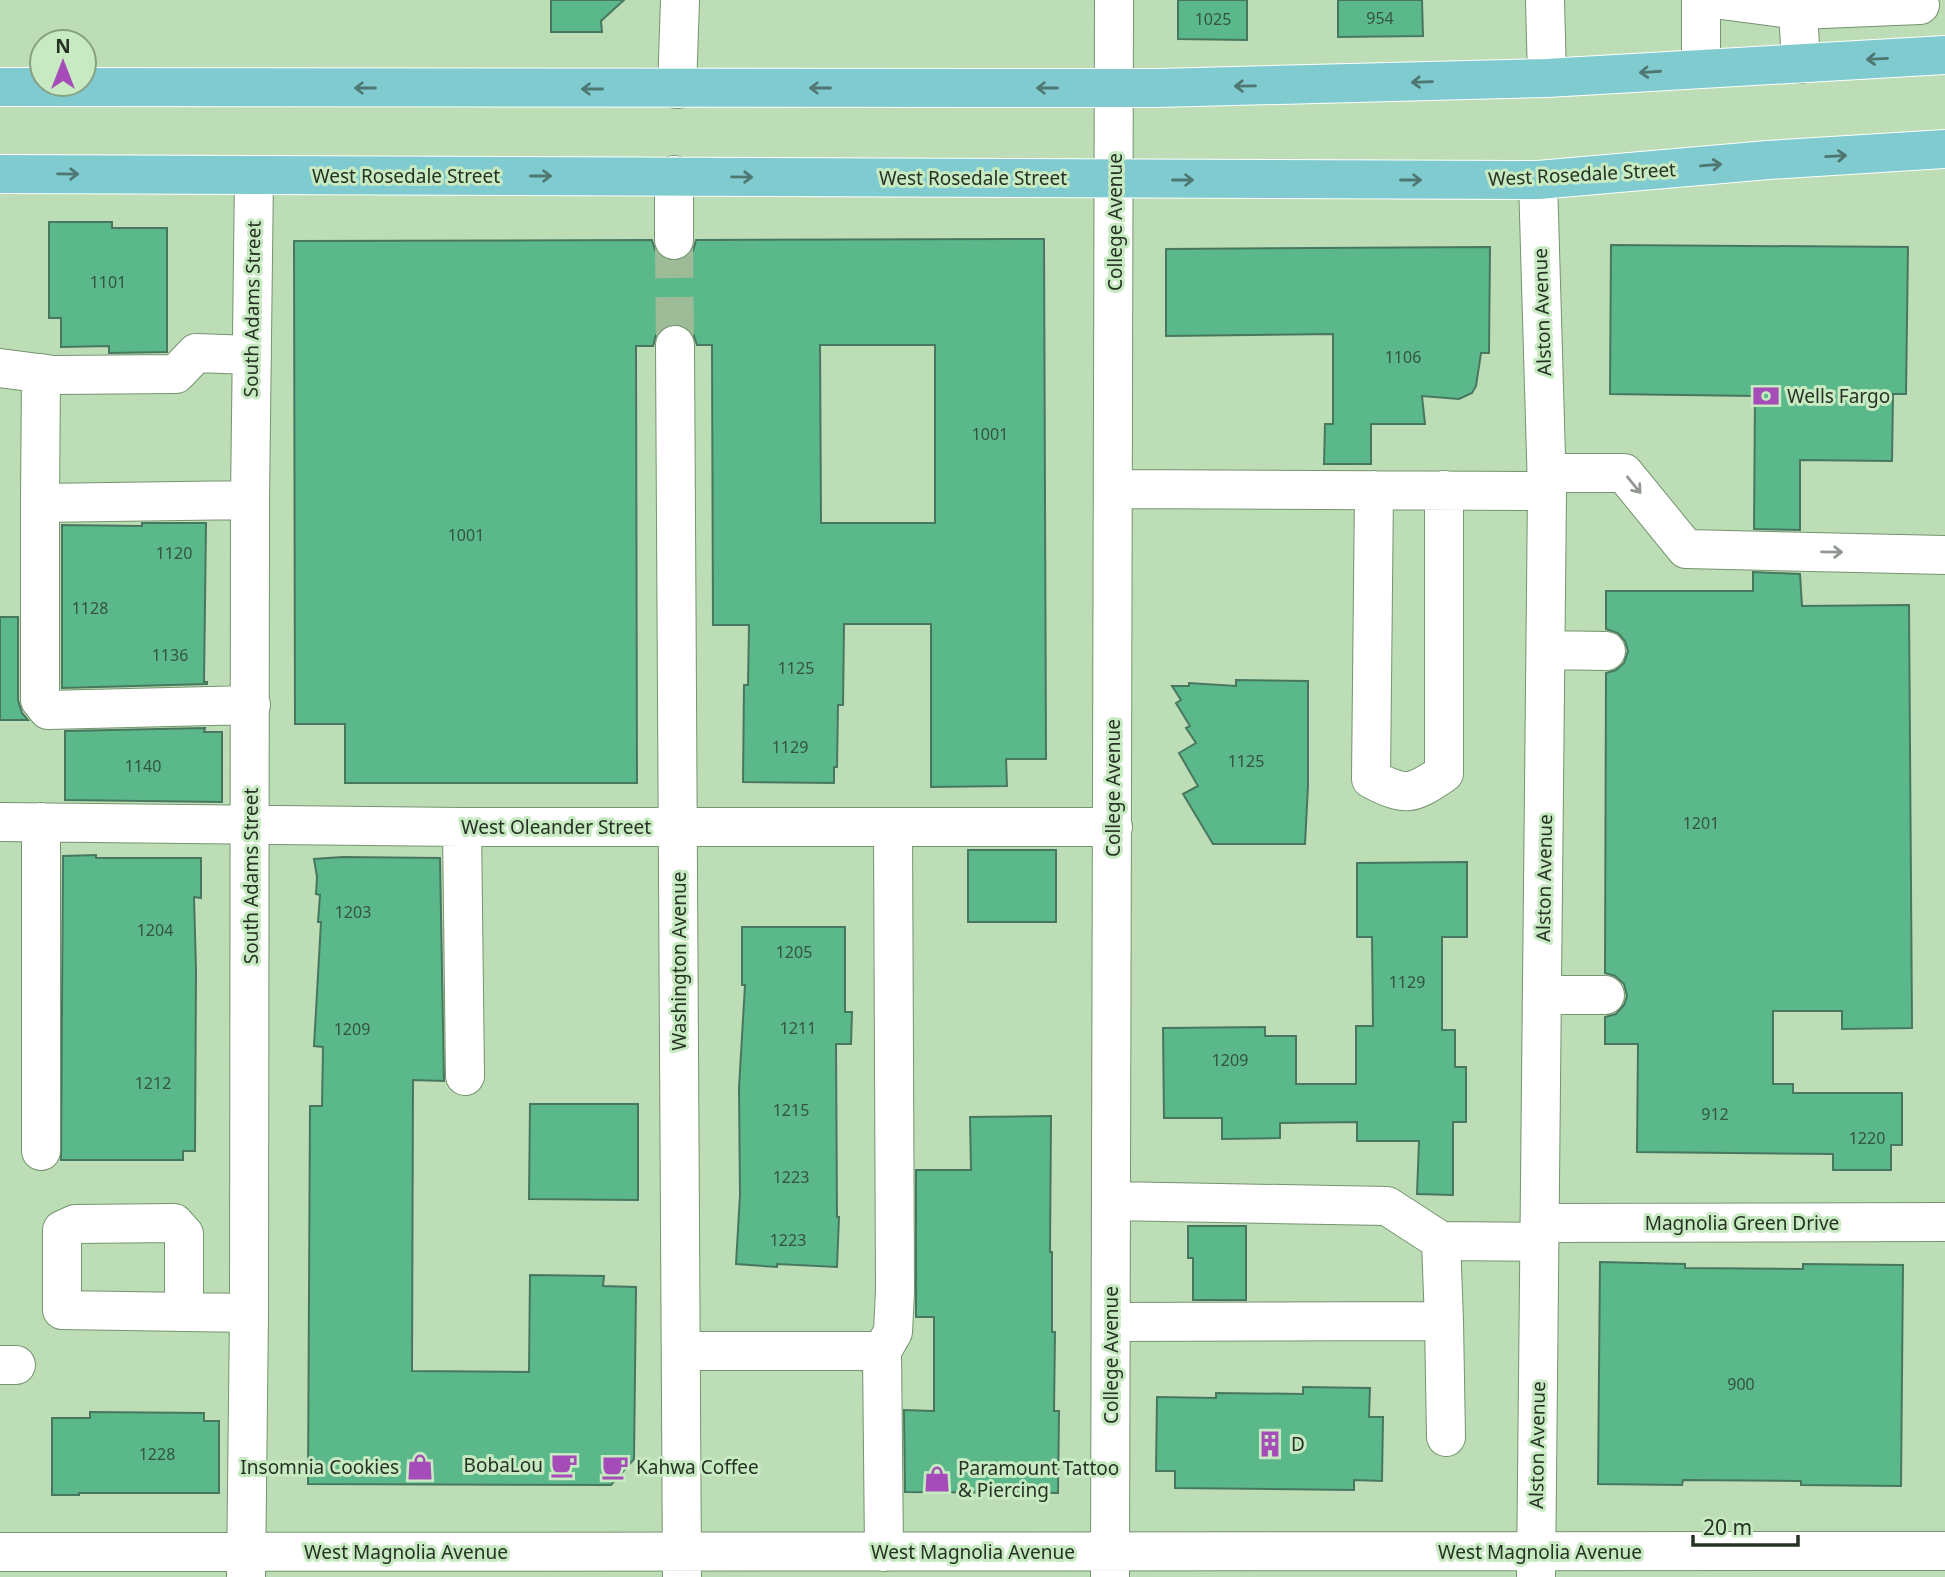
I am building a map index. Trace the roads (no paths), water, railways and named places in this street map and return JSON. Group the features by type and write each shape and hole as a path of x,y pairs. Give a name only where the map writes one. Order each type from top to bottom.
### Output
{"main road":[{"path":"0,87 1116,88 1547,78 1945,55"},
{"name":"West Rosedale Street","path":"0,174 1538,180 1768,160 1945,149"}],"street":[{"path":"677,89 680,0"},
{"name":"College Avenue","path":"1110,1564 1115,489 1114,0"},
{"path":"1545,0 1547,78"},
{"path":"1701,0 1701,68"},
{"path":"1722,0 1798,10 1920,5"},
{"path":"1798,10 1801,64"},
{"path":"674,175 674,240"},
{"name":"South Adams Street","path":"246,1564 251,824 250,500 254,176"},
{"name":"Alston Avenue","path":"1536,1564 1547,482 1538,180"},
{"name":"Washington Avenue","path":"675,345 682,1564"},
{"path":"0,368 54,375 176,374 196,354 252,355"},
{"path":"41,373 40,700 48,710 251,705"},
{"path":"1115,489 1444,491 1625,474 1686,549 1945,555"},
{"path":"1374,490 1371,779 1393,791 1418,791 1444,773 1444,491"},
{"path":"40,503 250,500"},
{"path":"1546,650 1606,651"},
{"name":"West Oleander Street","path":"0,822 462,827 1113,827"},
{"path":"41,822 41,1151"},
{"path":"462,827 465,1076"},
{"path":"884,1552 882,1351 893,1332 895,1290 893,827"},
{"path":"1542,995 1605,995"},
{"path":"1112,1202 1387,1206 1441,1241 1446,1437"},
{"name":"Magnolia Green Drive","path":"1441,1241 1540,1233 1945,1222"},
{"path":"184,1312 249,1313"},
{"path":"1111,1322 1444,1321"},
{"path":"681,1351 882,1351"},
{"name":"West Magnolia Avenue","path":"0,1552 246,1564 682,1564 884,1552 1110,1564 1536,1564 1945,1551"}],"tunnel":[{"path":"674,240 675,345"}],"place":[{"name":"Wells Fargo","path":"1766,396"},
{"name":"D","path":"1270,1444"},
{"name":"BobaLou","path":"564,1465"},
{"name":"Insomnia Cookies","path":"420,1467"},
{"name":"Kahwa Coffee","path":"615,1467"},
{"name":"Paramount Tattoo & Piercing","path":"937,1479"}]}
